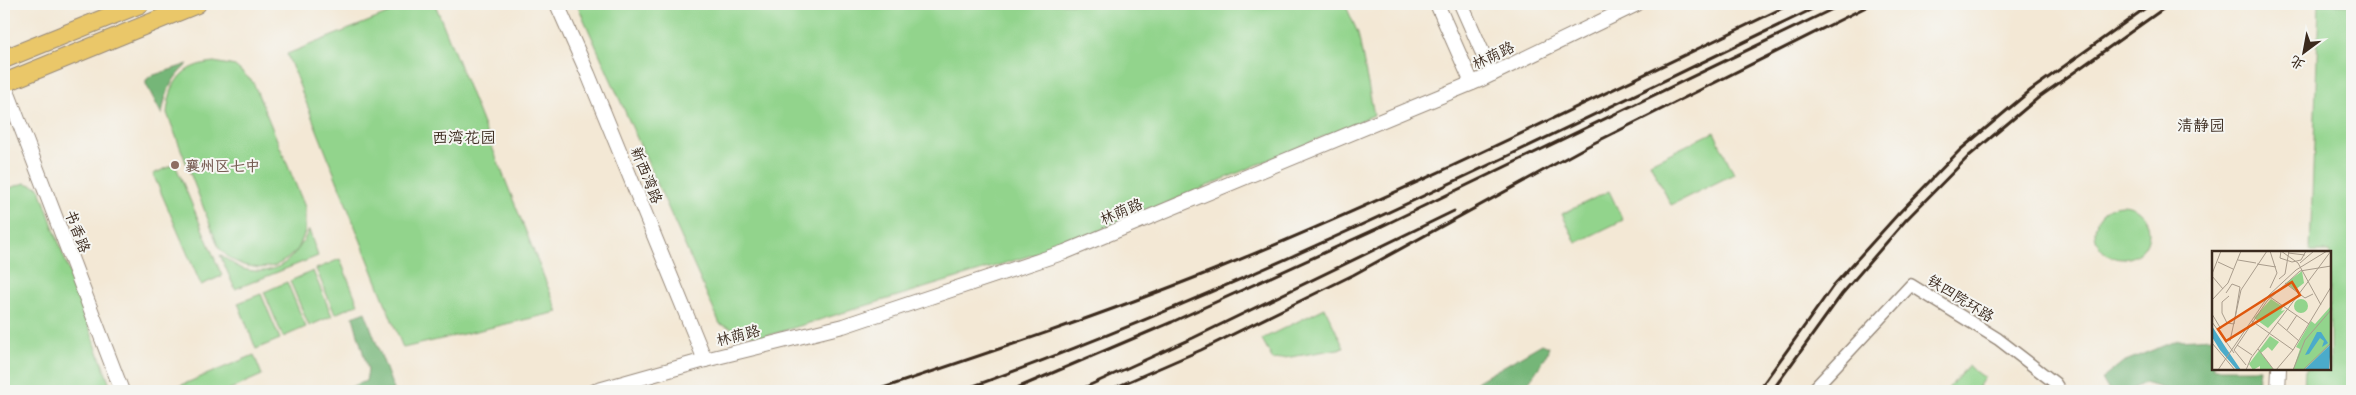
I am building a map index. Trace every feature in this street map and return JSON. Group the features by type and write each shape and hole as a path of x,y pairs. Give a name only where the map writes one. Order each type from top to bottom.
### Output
{"main road":[{"path":"4,59 140,4"},
{"path":"4,83 198,4"}],"street":[{"name":"新西湾路","path":"557,4 588,74 705,360"},
{"path":"1437,4 1472,83"},
{"path":"1461,4 1492,74"},
{"name":"林荫路","path":"596,391 705,360 843,326 1065,252 1472,83 1637,4"},
{"name":"书香路","path":"4,83 122,391"},
{"name":"铁四院环路","path":"1812,391 1911,285 1998,339 2055,383 2060,391"},
{"path":"2278,391 2279,370"}],"green space":[{"path":"412,4 435,4 558,312 403,348 287,54"},
{"path":"577,4 1345,4 1358,33 1374,115 1078,241 760,338 720,324"},
{"path":"2319,4 2352,4 2352,391 2304,391 2305,370 2331,370 2331,251 2310,251"},
{"path":"214,62 235,66 253,82 305,207 305,232 298,249 287,259 275,266 259,268 243,265 230,259 219,248 167,113 171,92 179,77 193,67"},
{"path":"188,64 173,81 165,100 162,115 146,84 146,80 151,76"},
{"path":"1714,132 1734,174 1671,205 1650,163"},
{"path":"175,164 222,276 201,285 153,174"},
{"path":"25,183 39,187 112,391 4,391 4,190"},
{"path":"1609,191 1623,220 1576,243 1562,214"},
{"path":"2117,205 2127,205 2137,209 2145,217 2149,232 2145,247 2137,255 2127,259 2117,259 2107,255 2099,247 2095,237 2095,227 2099,217 2107,209"},
{"path":"309,230 318,256 235,289 220,255 243,269 266,271 284,263 291,257"},
{"path":"340,259 358,304 335,314 316,269"},
{"path":"313,271 332,316 309,326 290,281"},
{"path":"287,282 306,327 283,337 264,292"},
{"path":"261,294 280,339 256,349 238,303"},
{"path":"1325,308 1344,348 1273,360 1262,339"},
{"path":"365,312 393,391 341,391 366,381 368,370 353,317"},
{"path":"2212,338 2212,370 2260,370 2257,391 2172,391 2144,383 2129,391 2109,391 2102,379 2123,362 2178,340"},
{"path":"1542,344 1549,347 1545,358 1523,391 1470,391 1478,381"},
{"path":"254,355 262,375 226,391 167,391"},
{"path":"1968,366 1984,378 1976,391 1946,391"}],"railway":[{"path":"874,391 1130,303 1287,240 1504,142 1791,4"},
{"path":"960,391 1071,350 1289,258 1396,209 1823,4"},
{"path":"1010,391 1172,322 1376,229 1843,4"},
{"path":"1107,391 1201,350 1353,275 1586,147 1872,4"},
{"path":"1758,391 1833,286 1899,213 1960,150 2031,90 2151,4"},
{"path":"1772,391 1842,294 1906,220 1969,156 2038,98 2170,4"},
{"path":"1077,391 1193,338 1454,211"}],"place":[{"name":"襄州区七中","path":"175,165"}],"district":[{"name":"清静园","path":"2201,125"},
{"name":"西湾花园","path":"464,137"}]}
